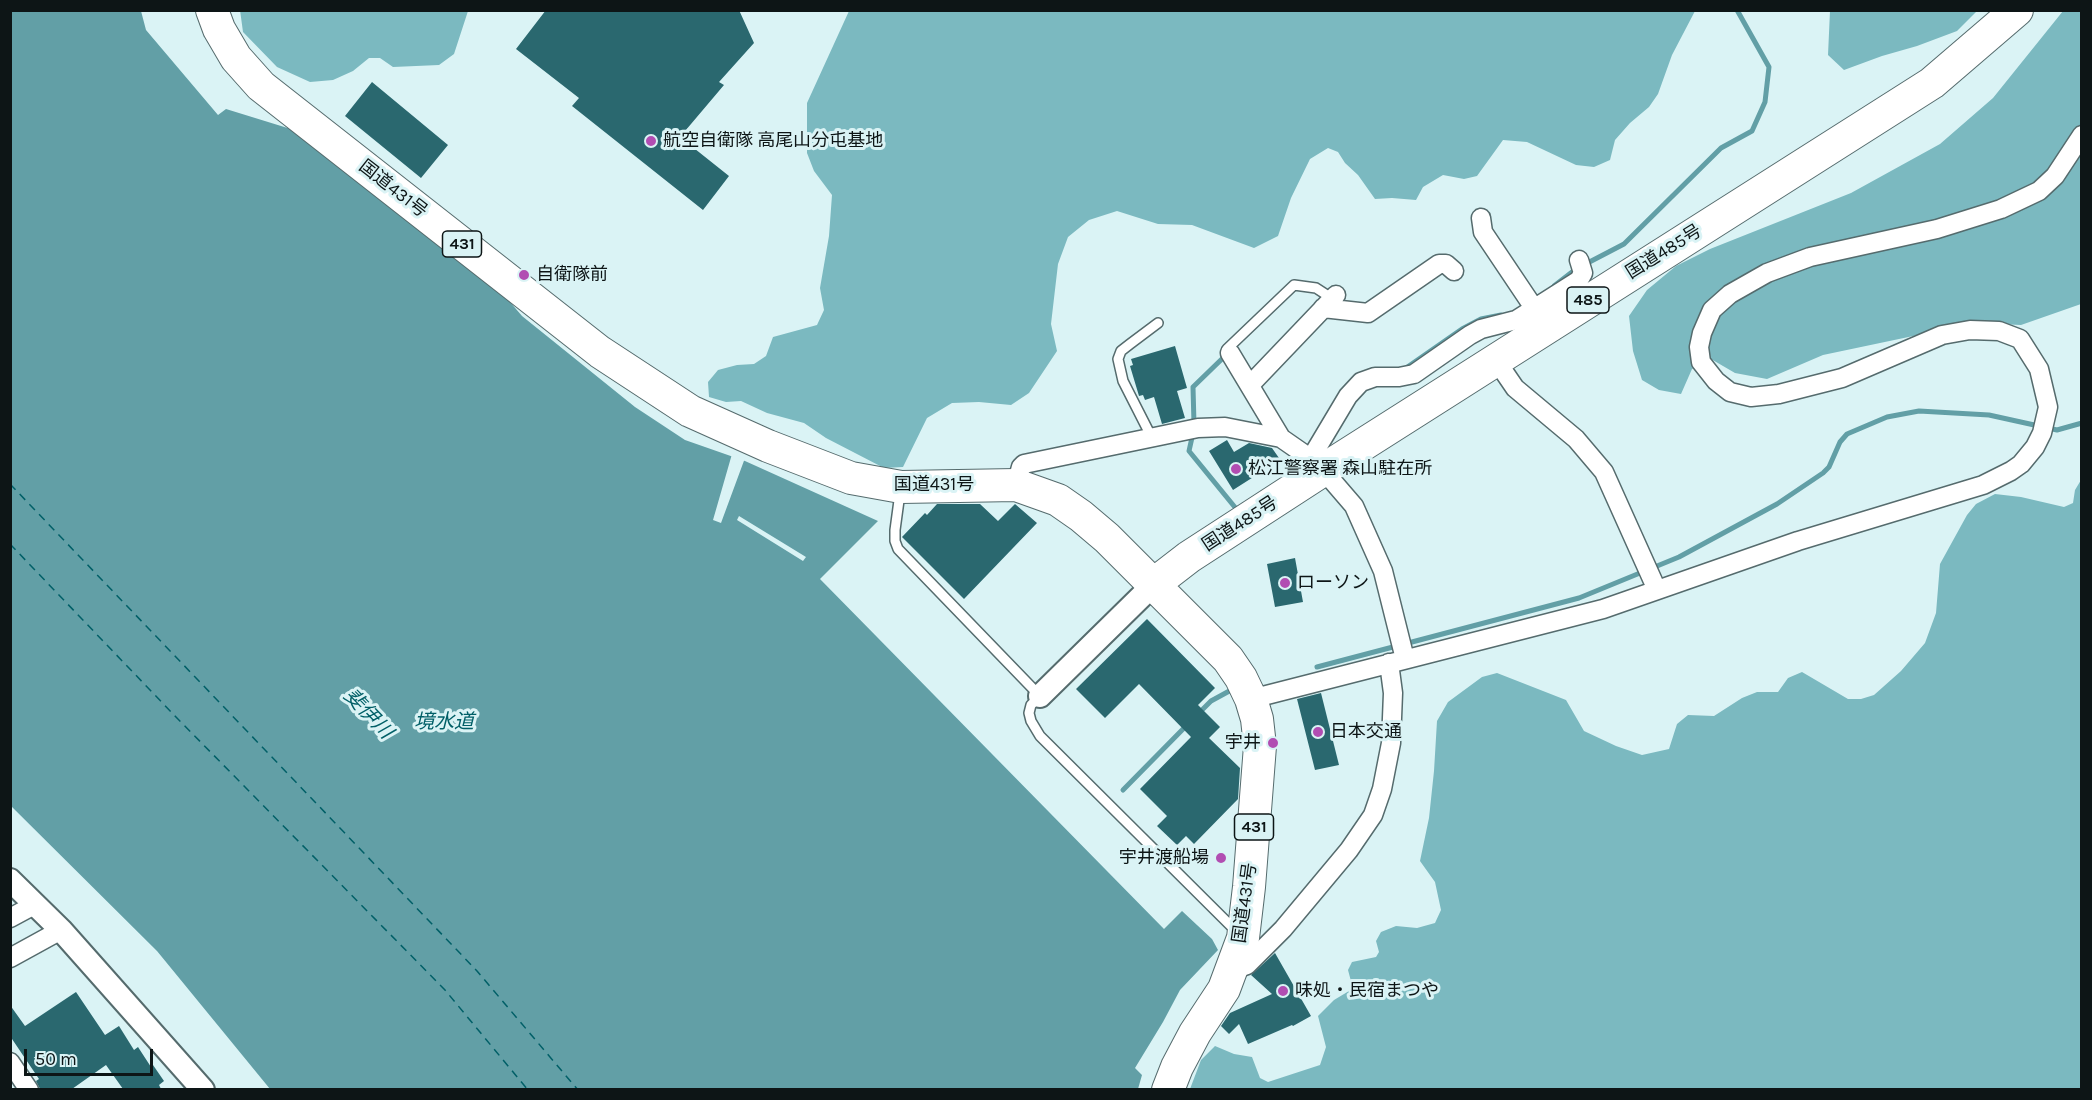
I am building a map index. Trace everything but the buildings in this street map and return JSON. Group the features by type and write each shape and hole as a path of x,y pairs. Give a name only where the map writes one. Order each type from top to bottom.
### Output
{"highway":[{"name":"国道431号","path":"212,10 219,29 236,58 261,86 600,352 690,411 768,446 851,478 901,487 1017,485 1058,500 1082,516 1154,584 1228,659 1251,699 1257,719 1260,746 1243,938 1233,970 1224,989 1195,1033 1177,1066 1168,1089"},
{"name":"国道485号","path":"1154,584 1312,459 1932,83 2017,10"}],"street":[{"path":"1251,699 1400,653 1604,609 1651,577 1798,541 1983,485 2011,471 2021,464 2035,447 2044,428 2048,407 2039,369 2020,339 2000,331 1970,330 1942,335 1842,378 1779,394 1751,397 1730,392 1716,381 1701,362 1699,347 1701,333 1712,310 1730,294 1767,273 1810,257 1937,229 2001,209 2039,191 2055,176 2082,135"},
{"path":"1481,218 1483,232 1534,308"},
{"path":"1312,459 1348,396 1361,382 1375,376 1399,377 1414,374 1481,329 1515,320 1579,280 1583,273 1579,260"},
{"path":"1250,385 1331,301 1368,313 1438,264 1446,264 1454,272"},
{"path":"1470,335 1483,342 1490,350"},
{"path":"1229,351 1281,438"},
{"path":"1502,369 1515,388 1576,439 1595,459 1609,480 1651,577"},
{"path":"1017,485 1021,467 1024,464 1198,428 1225,427 1281,438 1312,459 1354,506 1383,571 1400,653 1393,693 1390,743 1382,789 1373,815 1349,850 1283,929 1247,965 1233,970"},
{"path":"1040,696 1154,584"},
{"path":"10,880 61,930 204,1089"},
{"path":"10,918 36,904"},
{"path":"10,958 61,930"},
{"path":"12,1068 29,1089"}],"lane":[{"path":"1229,351 1294,285 1316,288 1331,301"},
{"path":"1152,438 1123,381 1118,359 1121,351 1158,323"},
{"path":"901,487 895,530 898,549 1040,696 1031,705 1029,713 1040,736 1243,938"}],"shaded area":[{"path":"240,10 468,11 454,54 439,65 393,67 380,58 369,58 353,71 333,80 310,82 277,67 243,32"},
{"path":"849,10 1695,11 1672,55 1658,94 1649,107 1615,140 1610,160 1594,167 1576,165 1527,142 1503,140 1477,176 1464,179 1443,175 1423,187 1416,200 1375,199 1338,152 1328,148 1310,159 1291,198 1278,236 1254,248 1192,225 1158,224 1117,211 1089,220 1068,237 1058,264 1051,324 1057,351 1029,393 1011,405 979,402 952,403 927,418 903,467 884,468 826,438 804,423 767,413 741,401 726,402 709,397 708,382 718,370 737,365 754,364 766,356 773,337 817,325 824,310 820,288 829,236 832,195 814,171 807,153 807,103"},
{"path":"1830,10 1977,11 1957,31 1844,70 1828,55"},
{"path":"2063,11 2081,11 2081,304 2021,325 1975,323 1823,355 1767,379 1735,373 1711,359 1692,369 1681,394 1659,390 1642,380 1633,351 1629,316 1647,290 1676,266 1710,249 1851,193 1940,144 1993,98"},
{"path":"2081,480 2081,1089 1190,1089 1201,1060 1215,1046 1234,1054 1252,1057 1260,1078 1268,1082 1320,1065 1326,1047 1318,1016 1334,1000 1349,991 1352,985 1348,970 1352,962 1376,957 1379,952 1376,941 1381,932 1396,926 1417,928 1435,923 1441,910 1435,882 1420,861 1429,818 1437,721 1448,702 1482,677 1497,673 1566,700 1584,731 1642,755 1669,749 1677,724 1688,715 1714,716 1742,698 1757,692 1778,692 1788,678 1802,672 1848,699 1861,699 1874,695 1901,671 1925,643 1936,613 1940,564 1967,515 1976,504 1995,494 2021,497 2064,507 2073,503 2075,490"}],"water":[{"name":"境水道","path":"10,11 141,11 146,30 218,115 226,109 294,130 504,295 522,316 635,407 685,440 745,461 878,521 820,579 1164,929 1182,911 1212,939 1218,950 1180,990 1135,1068 1142,1075 1138,1089 270,1089 157,951 11,806"}],"pier":[{"path":"732,454 745,458 721,523 713,520"},
{"path":"739,516 806,557 803,561 737,520"}],"waterway":[{"path":"1554,286 1576,269 1624,244 1721,148 1752,131 1765,102 1769,67 1737,10"},
{"path":"1406,368 1462,329 1481,319 1501,315"},
{"path":"1194,424 1193,387 1226,355"},
{"path":"1317,667 1579,598 1679,557 1777,504 1823,473 1829,467 1840,442 1847,434 1887,417 1919,411 1989,415 2057,430 2082,423"},
{"path":"1193,433 1189,451 1238,511"},
{"path":"1198,714 1211,701 1233,689"},
{"path":"1123,790 1187,725"}],"ferry route":[{"path":"10,484 477,971 578,1090"},
{"path":"10,544 175,716 445,990 528,1090"}],"place":[{"name":"航空自衛隊 高尾山分屯基地","path":"651,141"},
{"name":"自衛隊前","path":"524,275"},
{"name":"松江警察署 森山駐在所","path":"1236,469"},
{"name":"ローソン","path":"1285,583"},
{"name":"日本交通","path":"1318,732"},
{"name":"宇井","path":"1273,743"},
{"name":"宇井渡船場","path":"1221,858"},
{"name":"味処・民宿まつや","path":"1283,991"}],"water label":[{"name":"斐伊川","path":"368,714"}]}
